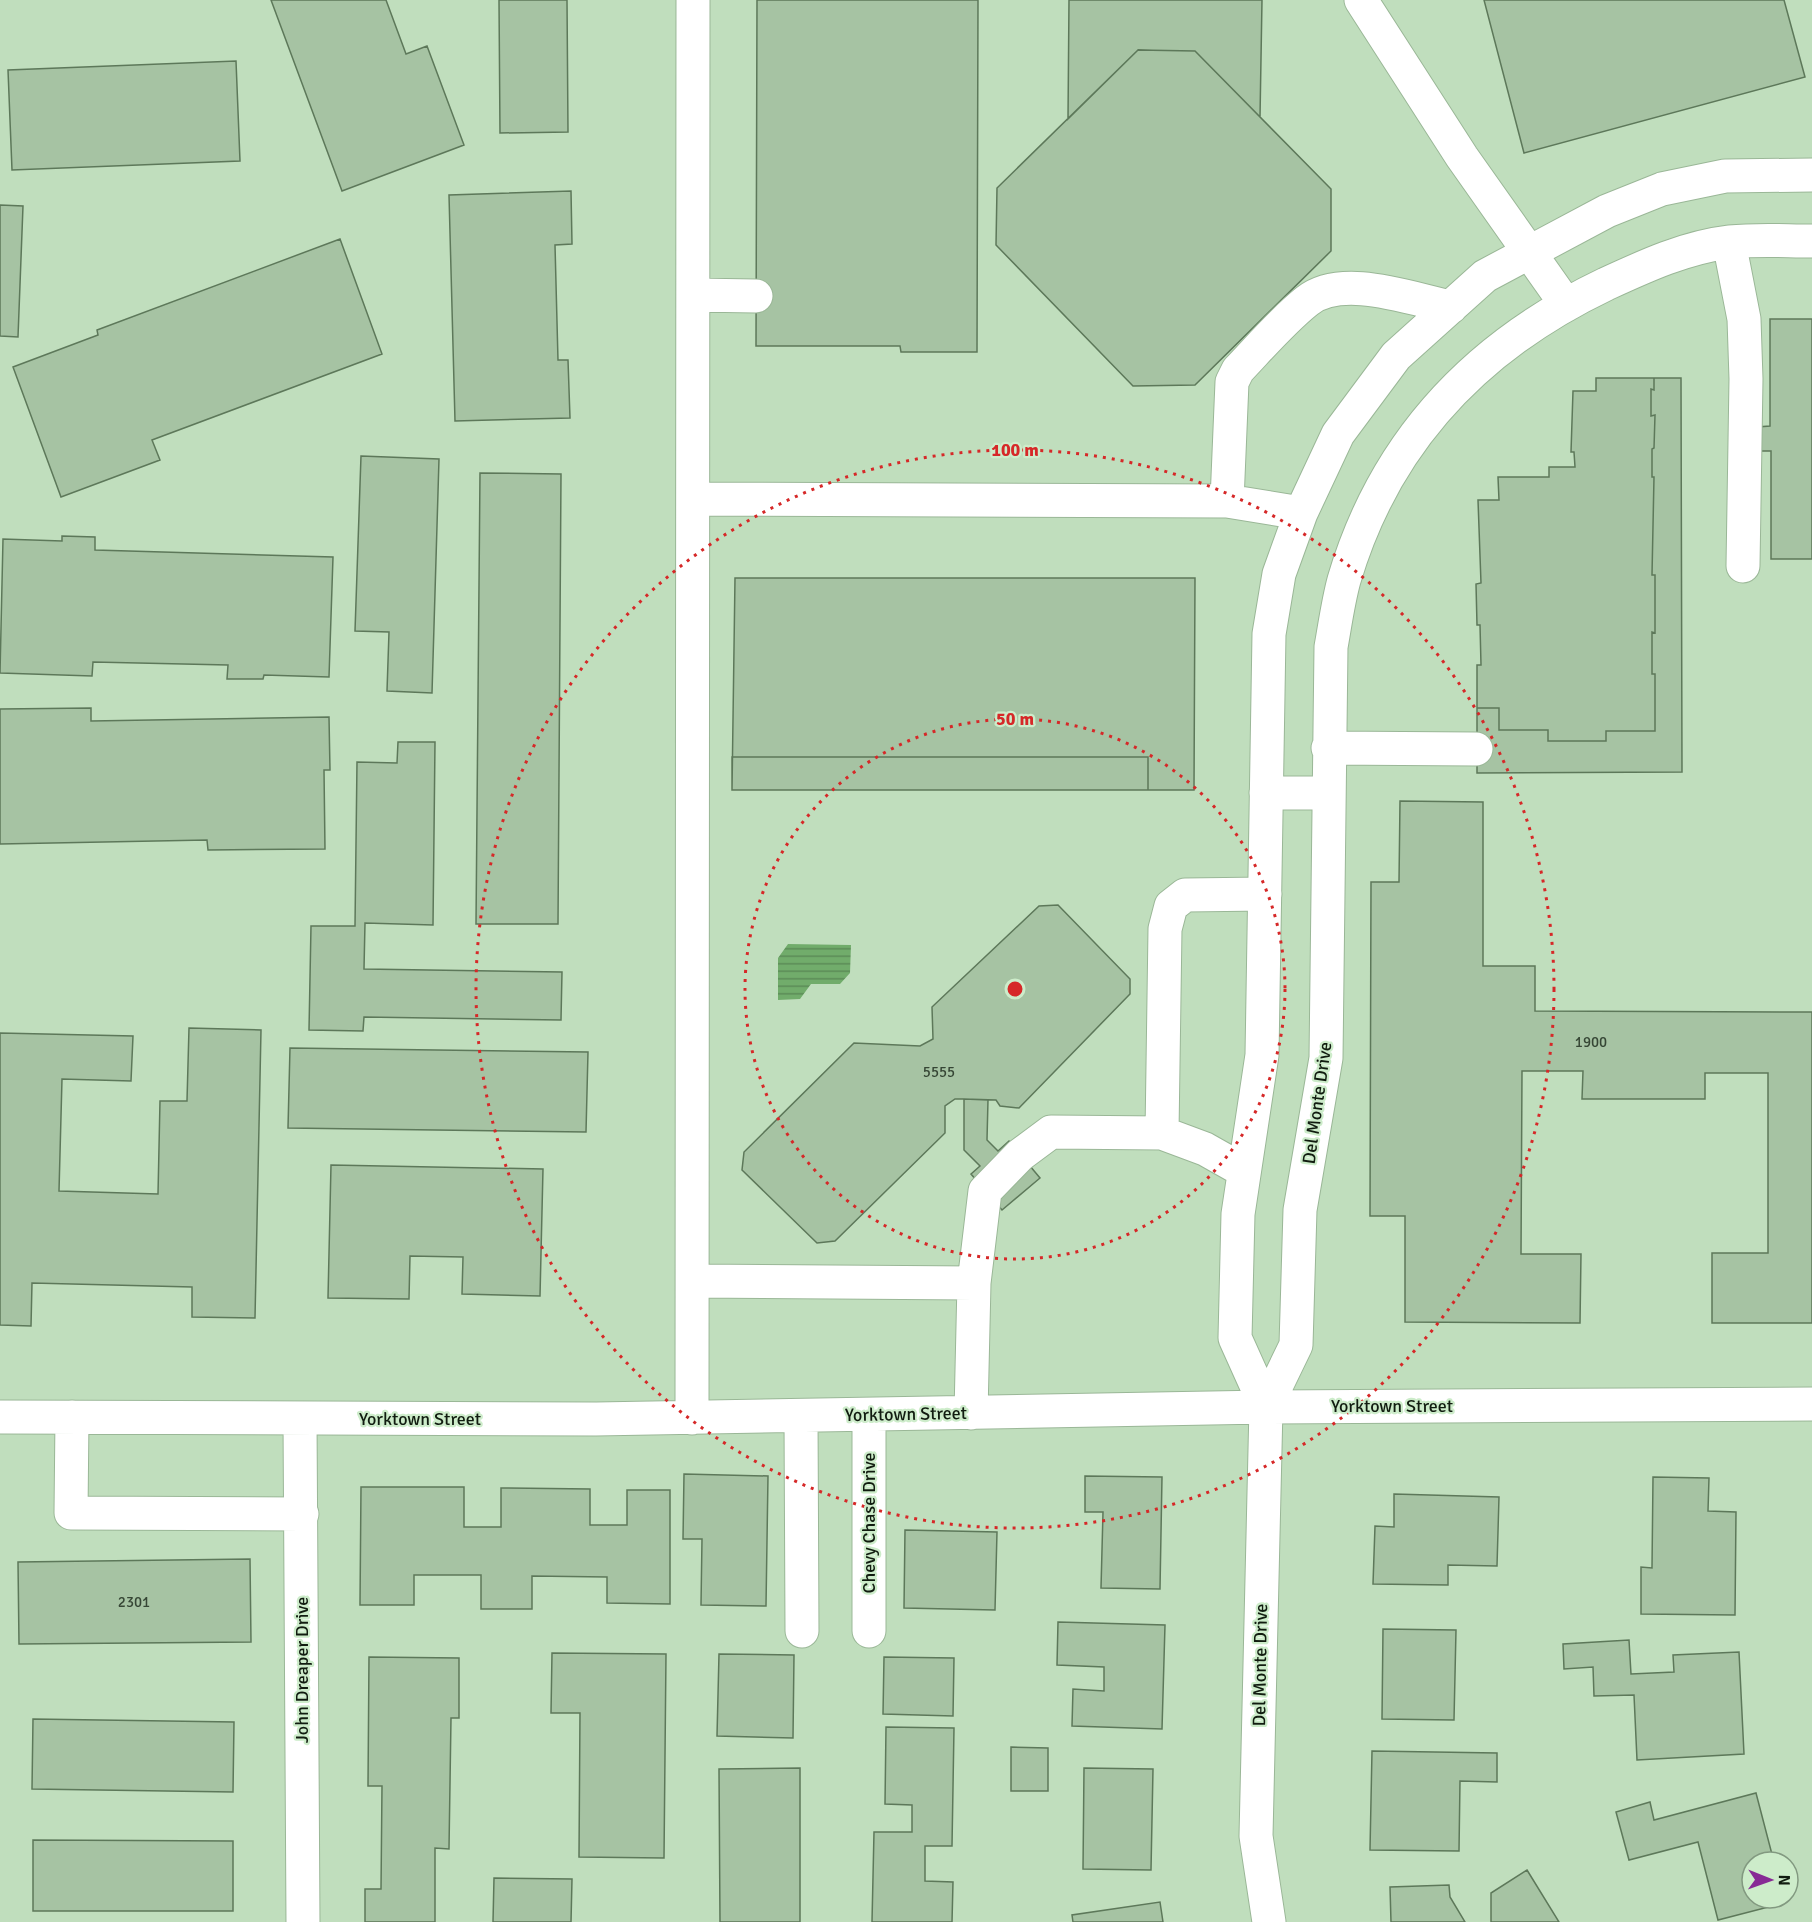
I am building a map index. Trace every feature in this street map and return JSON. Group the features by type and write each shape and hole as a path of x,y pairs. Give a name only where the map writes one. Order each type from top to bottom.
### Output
{"street":[{"path":"692,1418 693,0"},
{"path":"1361,0 1462,157 1565,303"},
{"name":"Del Monte Drive","path":"1266,1407 1235,1338 1238,1214 1263,1055 1269,634 1279,574 1301,513 1338,434 1396,356 1485,276 1606,211 1662,189 1725,176 1812,175"},
{"name":"Del Monte Drive","path":"1269,1922 1256,1836 1266,1407 1296,1346 1300,1210 1326,1058 1331,647 1344,581 1367,517 1384,483 1408,444 1439,405 1495,350 1565,303 1659,259 1729,242 1812,241"},
{"path":"1729,242 1744,319 1743,566"},
{"path":"1227,501 1232,382 1238,370 1308,300 1328,289 1352,287 1451,307"},
{"path":"694,295 756,296"},
{"path":"693,500 1227,501 1301,513"},
{"path":"1328,748 1476,749"},
{"path":"1266,793 1328,793"},
{"path":"1162,1133 1166,929 1171,906 1185,895 1265,894"},
{"path":"971,1413 974,1282 985,1191 1020,1155 1051,1132 1162,1133 1205,1149 1244,1172"},
{"path":"693,1281 974,1282"},
{"name":"Yorktown Street","path":"0,1417 692,1418 1266,1407 1812,1404"},
{"name":"Chevy Chase Drive","path":"869,1415 869,1631"},
{"path":"801,1416 802,1630"},
{"path":"72,1418 70,1513 302,1514"},
{"name":"John Dreaper Drive","path":"300,1419 303,1922"}],"shaded area":[{"path":"788,944 851,945 850,973 840,984 811,984 800,999 778,1000 778,958"}],"building":[{"path":"271,0 386,0 406,54 427,46 464,145 342,191"},
{"path":"499,0 567,0 568,132 500,133"},
{"path":"757,0 978,0 977,352 901,352 900,346 756,346"},
{"path":"1069,0 1262,0 1260,117 1195,51 1138,50 1068,119"},
{"path":"1484,0 1784,0 1805,77 1524,153"},
{"path":"1138,50 1195,51 1331,189 1331,251 1195,385 1133,386 996,245 997,188"},
{"path":"236,61 240,161 12,170 8,70"},
{"path":"571,191 572,244 555,245 558,360 568,360 570,418 455,421 449,195"},
{"path":"0,205 23,206 18,337 0,336"},
{"path":"340,239 382,354 152,440 160,460 61,497 13,367 98,335 97,330"},
{"path":"1770,319 1812,319 1812,559 1771,559 1771,451 1757,451 1757,427 1770,426"},
{"path":"1596,378 1654,378 1654,390 1651,389 1651,416 1655,415 1654,448 1652,449 1652,477 1654,477 1652,575 1655,575 1655,633 1652,632 1652,674 1655,674 1655,731 1606,731 1606,741 1548,741 1548,730 1499,730 1499,708 1477,708 1477,665 1481,665 1476,584 1481,583 1478,500 1499,500 1498,477 1549,477 1549,467 1575,467 1574,452 1571,452 1573,391 1596,391"},
{"path":"1654,378 1681,378 1682,772 1477,773 1477,708 1499,708 1499,730 1548,730 1548,741 1606,741 1606,731 1655,731 1655,674 1652,674 1655,575 1652,575 1654,477 1652,477 1652,449 1654,448 1655,415 1651,416 1651,389 1654,390"},
{"path":"361,456 439,459 432,693 387,691 389,632 355,631"},
{"path":"480,473 561,474 558,924 476,924"},
{"path":"62,536 95,537 95,550 333,557 329,677 264,675 263,679 227,679 228,665 93,662 92,676 0,673 3,539 62,541"},
{"path":"735,578 1195,578 1194,790 732,790"},
{"path":"91,708 91,721 329,717 330,770 324,770 325,849 208,850 207,840 0,844 0,709"},
{"path":"398,742 435,742 433,925 365,923 364,969 562,972 561,1020 364,1017 363,1031 309,1030 311,926 355,926 357,762 397,763"},
{"path":"732,757 1148,757 1148,790 732,790"},
{"path":"1400,801 1483,802 1483,966 1535,966 1535,1011 1812,1012 1812,1323 1712,1323 1712,1253 1768,1253 1768,1073 1705,1073 1705,1099 1582,1099 1583,1071 1522,1071 1521,1254 1581,1254 1580,1323 1405,1322 1405,1216 1370,1216 1371,882 1399,882"},
{"path":"1058,905 1130,979 1130,994 1019,1108 1000,1106 996,1100 964,1099 955,1099 945,1106 945,1133 835,1241 817,1243 742,1170 744,1152 854,1043 920,1046 933,1039 932,1007 1039,906"},
{"path":"189,1028 261,1030 255,1318 192,1317 192,1287 32,1283 31,1326 0,1325 0,1033 133,1036 131,1081 62,1079 59,1191 158,1194 160,1101 187,1101"},
{"path":"290,1048 588,1052 586,1132 288,1128"},
{"path":"964,1099 988,1100 987,1140 998,1151 1009,1141 1040,1178 1002,1210 971,1174 980,1166 964,1150"},
{"path":"331,1165 543,1169 540,1296 462,1294 463,1257 410,1256 409,1299 328,1298"},
{"path":"684,1474 768,1476 766,1606 701,1605 702,1539 683,1539"},
{"path":"1085,1476 1162,1477 1160,1589 1101,1588 1103,1512 1085,1512"},
{"path":"1653,1477 1709,1478 1708,1511 1736,1512 1735,1615 1641,1614 1641,1567 1652,1568"},
{"path":"361,1487 464,1487 464,1527 501,1527 501,1488 590,1489 590,1525 627,1525 627,1490 670,1490 670,1604 607,1603 607,1577 532,1576 532,1609 481,1609 481,1575 414,1575 414,1605 360,1605"},
{"path":"1394,1494 1499,1497 1497,1566 1448,1565 1448,1585 1373,1584 1375,1526 1394,1527"},
{"path":"905,1530 997,1532 995,1610 904,1608"},
{"path":"250,1559 251,1642 19,1644 18,1562"},
{"path":"1058,1622 1165,1625 1162,1729 1072,1726 1073,1689 1104,1691 1104,1667 1057,1665"},
{"path":"1383,1629 1456,1630 1454,1720 1382,1719"},
{"path":"1629,1640 1631,1674 1674,1672 1673,1655 1739,1652 1744,1754 1637,1760 1634,1695 1594,1696 1593,1667 1564,1669 1563,1644"},
{"path":"552,1653 666,1654 664,1858 579,1857 580,1713 551,1713"},
{"path":"719,1654 794,1655 793,1738 717,1736"},
{"path":"369,1657 459,1658 459,1718 451,1718 449,1849 435,1848 435,1922 365,1922 365,1889 381,1889 382,1786 368,1786"},
{"path":"884,1657 954,1658 953,1716 883,1714"},
{"path":"33,1719 234,1722 233,1792 32,1789"},
{"path":"886,1727 954,1728 952,1846 925,1846 925,1881 953,1882 952,1922 872,1922 874,1832 912,1832 912,1805 885,1804"},
{"path":"1011,1747 1048,1748 1048,1791 1011,1791"},
{"path":"1372,1751 1497,1753 1497,1782 1460,1781 1459,1851 1370,1850"},
{"path":"800,1768 800,1922 720,1922 719,1769"},
{"path":"1084,1768 1153,1769 1151,1870 1083,1869"},
{"path":"1756,1793 1771,1850 1740,1850 1740,1910 1757,1910 1718,1920 1698,1842 1629,1860 1616,1812 1650,1802 1654,1820"},
{"path":"33,1840 233,1841 233,1911 33,1911"},
{"path":"1527,1870 1559,1922 1491,1922 1491,1893"},
{"path":"494,1878 572,1879 571,1922 493,1922"},
{"path":"1449,1885 1450,1897 1465,1922 1391,1922 1390,1887"},
{"path":"1160,1902 1163,1922 1073,1922 1072,1915"}]}
